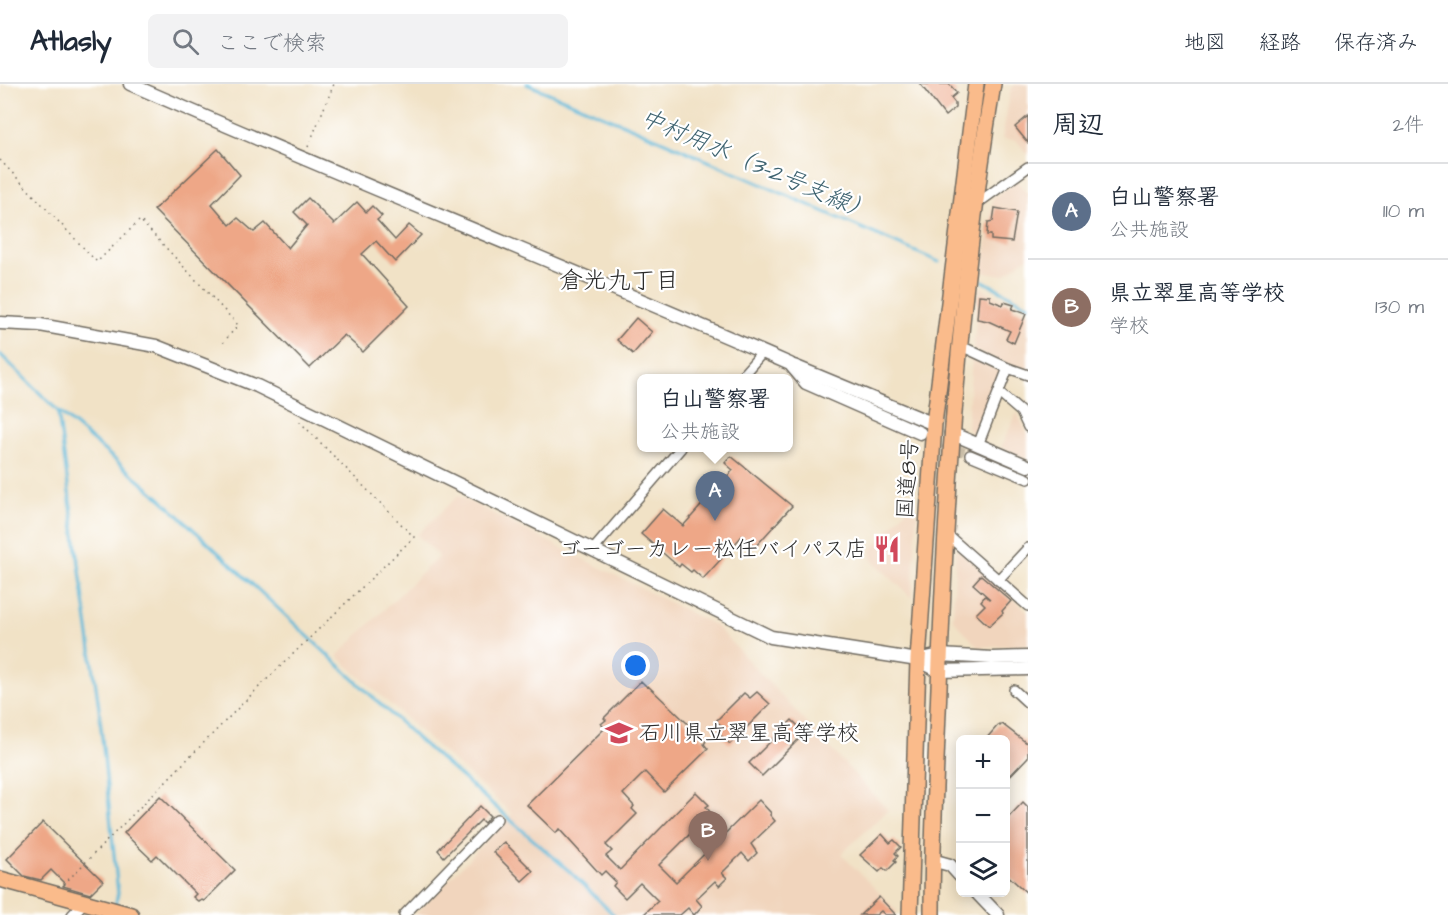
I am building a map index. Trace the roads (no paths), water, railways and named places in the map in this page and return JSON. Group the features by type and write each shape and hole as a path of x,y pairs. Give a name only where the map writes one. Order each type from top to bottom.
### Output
{"main road":[{"name":"国道8号","path":"908,913 916,783 918,660 934,424 976,84"},
{"name":"国道8号","path":"932,915 939,671 951,433 975,205 993,84"},
{"path":"0,879 120,912"}],"street":[{"path":"129,84 302,160 524,250 934,424"},
{"path":"975,205 1028,167"},
{"path":"0,323 40,325 156,346 257,386 771,637 918,660 939,671 1028,669"},
{"path":"959,345 1028,375"},
{"path":"744,374 763,352"},
{"path":"790,364 806,383 920,433"},
{"path":"978,445 1008,368"},
{"path":"999,393 1021,412 1028,427"},
{"path":"951,433 1028,466"},
{"path":"593,550 677,452"},
{"path":"970,455 1028,479"},
{"path":"945,533 1028,606"},
{"path":"998,580 1028,548"},
{"path":"918,660 940,655 992,658 1028,657"},
{"path":"1014,690 1028,703"},
{"path":"404,915 497,819"},
{"path":"932,860 950,865 956,872"},
{"path":"981,897 998,915"},
{"path":"72,915 84,903"}],"waterway":[{"name":"中村用水（3-2号支線）","path":"527,84 939,262"},
{"name":"中村用水（3-2号支線）","path":"983,281 1028,305"},
{"path":"0,354 58,411 161,499 421,742 568,870 614,915"},
{"path":"58,413 99,708 118,893 115,907"}],"tunnel":[{"path":"931,438 970,455"}],"place":[{"name":"白山警察署","path":"715,521"},
{"name":"ゴーゴーカレー松任バイパス店","path":"887,549"},
{"name":"石川県立翠星高等学校","path":"619,733"},
{"name":"県立翠星高等学校","path":"708,861"}],"district":[{"name":"倉光九丁目","path":"619,281"}]}
